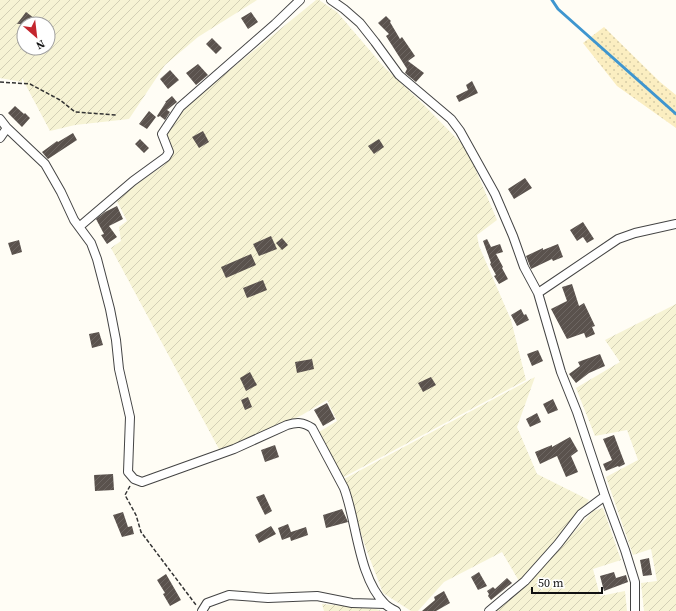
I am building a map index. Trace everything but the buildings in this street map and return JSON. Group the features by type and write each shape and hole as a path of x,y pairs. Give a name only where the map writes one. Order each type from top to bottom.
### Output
{"street":[{"path":"79,227 133,181 166,157 169,152 162,134 180,107 270,29 300,0"},
{"path":"331,0 344,8 360,23 376,42 399,75 451,119 460,131 495,194 513,236 524,267 538,293 561,372 577,412 625,550 635,582 635,611"},
{"path":"0,119 7,128 45,164 61,192 74,220 91,243 110,308 116,340 119,369 130,417 128,472 134,479 142,482 158,478 234,449 287,425 296,422 305,423 312,428 344,488 366,573 375,590 385,604 396,611"},
{"path":"0,138 7,128"},
{"path":"538,293 618,240 635,233 676,224"},
{"path":"489,611 525,580 558,544 581,514 605,496"},
{"path":"200,608 207,603 229,595 268,598 317,596 352,604 385,604"}],"path":[{"path":"0,82 30,84 60,100 75,112 116,115"},
{"path":"134,479 125,495 136,515 141,532 200,608"}],"shaded area":[{"path":"0,0 257,0 198,37 165,65 129,119 75,125 50,131 22,78 22,82 0,78"},
{"path":"316,0 319,0 337,12 384,67 467,149 497,220 477,235 479,246 511,320 526,380 342,478 319,432 337,421 327,400 302,415 256,437 220,451 111,248 121,241 119,227 127,221 116,199 164,165 174,151 166,133 182,112 209,87"},
{"path":"676,304 676,611 644,611 641,583 657,581 651,549 633,555 606,477 638,460 627,430 595,436 576,388 620,362 605,340"},
{"path":"535,377 517,427 537,474 589,500 580,514 556,542 519,581 502,552 444,582 418,611 411,611 383,593 365,546 344,479"},
{"path":"603,508 621,560 593,569 600,596 625,591 627,611 496,611 528,583 593,511"},
{"path":"322,604 376,609 381,611 324,611"}],"sand":[{"path":"604,27 660,82 676,95 676,128 617,86 583,43"}],"waterway":[{"path":"552,0 558,9 676,114"}]}
